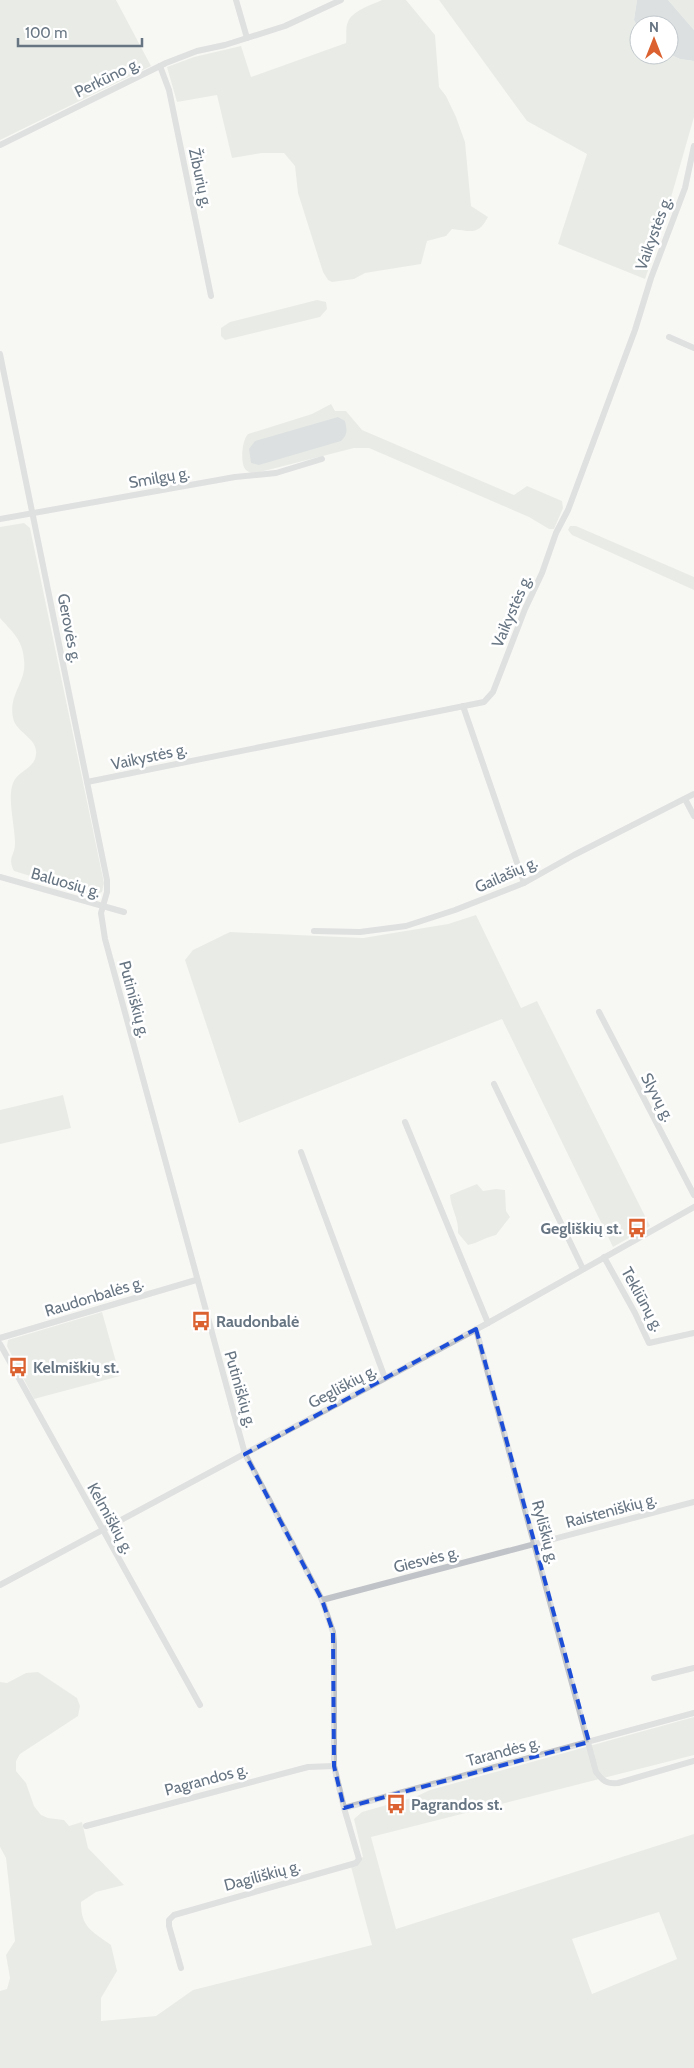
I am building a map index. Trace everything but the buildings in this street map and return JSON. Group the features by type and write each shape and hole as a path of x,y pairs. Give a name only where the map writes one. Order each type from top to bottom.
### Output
{"street":[{"path":"236,0 246,38"},
{"name":"Perkūno g.","path":"0,144 160,66 197,51 285,26 341,0"},
{"name":"Žiburių g.","path":"160,66 169,90 211,296"},
{"name":"Vaikystės g.","path":"88,782 484,702 493,692 525,609 568,510 635,330 651,278 685,188 694,146"},
{"path":"669,337 694,348"},
{"name":"Gerovės g.","path":"0,354 108,880 103,907"},
{"name":"Smilgų g.","path":"0,519 235,477 276,473 322,459"},
{"path":"463,706 524,883"},
{"name":"Gailašių g.","path":"314,931 360,932 406,926 455,910 524,883 574,855 694,794"},
{"path":"685,799 694,816"},
{"name":"Baluosių g.","path":"0,877 124,912"},
{"name":"Putiniškių g.","path":"103,907 101,919 105,939 196,1280 245,1454 322,1600 333,1632 334,1766 344,1808"},
{"name":"Slyvų g.","path":"598,1012 694,1195"},
{"path":"494,1084 583,1269"},
{"path":"405,1122 488,1323"},
{"path":"301,1152 385,1378"},
{"name":"Gegliškių g.","path":"0,1585 488,1323 694,1207"},
{"name":"Tekliūnų g.","path":"604,1258 635,1313 649,1343 694,1334"},
{"name":"Raudonbalės g.","path":"0,1338 196,1280"},
{"name":"Ryliškių g.","path":"476,1329 589,1742"},
{"name":"Kelmiškių g.","path":"0,1344 200,1705"},
{"name":"Raisteniškių g.","path":"536,1545 694,1502"},
{"name":"Giesvės g.","path":"322,1600 536,1545"},
{"path":"654,1678 694,1668"},
{"name":"Tarandės g.","path":"344,1808 694,1713"},
{"path":"589,1742 596,1772 608,1784 694,1761"},
{"name":"Pagrandos g.","path":"86,1826 308,1767 334,1766"},
{"name":"Dagiliškių g.","path":"181,1968 169,1926 170,1920 174,1915 356,1863 358,1859 344,1808"}],"highlighted area":[{"path":"476,1329 589,1742 344,1808 334,1766 333,1632 322,1600 245,1454"}],"shaded area":[{"path":"0,0 116,0 151,66 0,140"},
{"path":"382,0 406,0 435,35 439,87 446,96 456,117 465,142 471,206 488,217 477,230 452,229 446,236 427,241 421,264 365,273 354,279 332,282 328,280 323,272 298,193 295,166 284,153 262,153 232,158 217,95 177,102 167,67 194,57 241,46 251,77 346,43 347,27 350,18 362,9"},
{"path":"439,0 637,0 635,15 629,15 629,65 679,65 679,59 694,61 694,117 660,236 645,279 558,244 587,154 527,121"},
{"path":"637,0 668,0 694,30 694,61 679,59 679,15 635,15"},
{"path":"668,0 694,0 694,30"},
{"path":"317,300 326,302 327,309 320,317 225,340 221,336 221,328 230,322"},
{"path":"331,404 335,411 346,411 362,430 514,495 527,486 562,501 563,508 554,529 549,529 529,517 369,448 354,448 254,473 245,469 242,451 248,434 312,414"},
{"path":"338,417 345,421 346,427 346,434 341,441 259,465 251,463 249,449 255,441"},
{"path":"24,523 30,528 104,883 102,892 97,894 89,894 14,871 11,863 15,843 11,789 15,779 33,763 36,748 18,728 13,718 13,702 23,675 24,660 17,638 0,618 0,527"},
{"path":"570,526 576,526 694,577 694,590 572,535 568,530"},
{"path":"476,915 521,1008 537,1001 650,1226 613,1247 502,1019 239,1123 185,960 193,950 230,932 363,938 448,924"},
{"path":"63,1095 71,1128 0,1144 0,1110"},
{"path":"477,1184 483,1191 505,1190 506,1211 510,1217 496,1235 468,1245 458,1233 450,1195"},
{"path":"102,1312 120,1376 34,1399 7,1346 8,1340"},
{"path":"38,1672 77,1698 80,1706 78,1716 20,1754 16,1761 16,1771 26,1783 34,1806 41,1815 64,1820 69,1826 82,1822 88,1848 124,1885 96,1892 81,1902 85,1923 93,1932 111,1945 117,1971 101,1998 101,2021 156,2016 193,1990 372,1945 350,1863 363,1857 354,1819 362,1812 415,1797 430,1790 694,1717 694,1755 371,1837 396,1929 694,1834 694,2068 0,2068 0,1991 7,1989 10,1978 6,1955 15,1941 6,1858 0,1847 0,1682 7,1683 26,1673","holes":["659,1912 677,1959 592,1994 572,1939"]}],"place":[{"name":"Gegliškių st.","path":"637,1228"},
{"name":"Raudonbalė","path":"201,1321"},
{"name":"Kelmiškių st.","path":"18,1367"},
{"name":"Pagrandos st.","path":"396,1804"}]}
